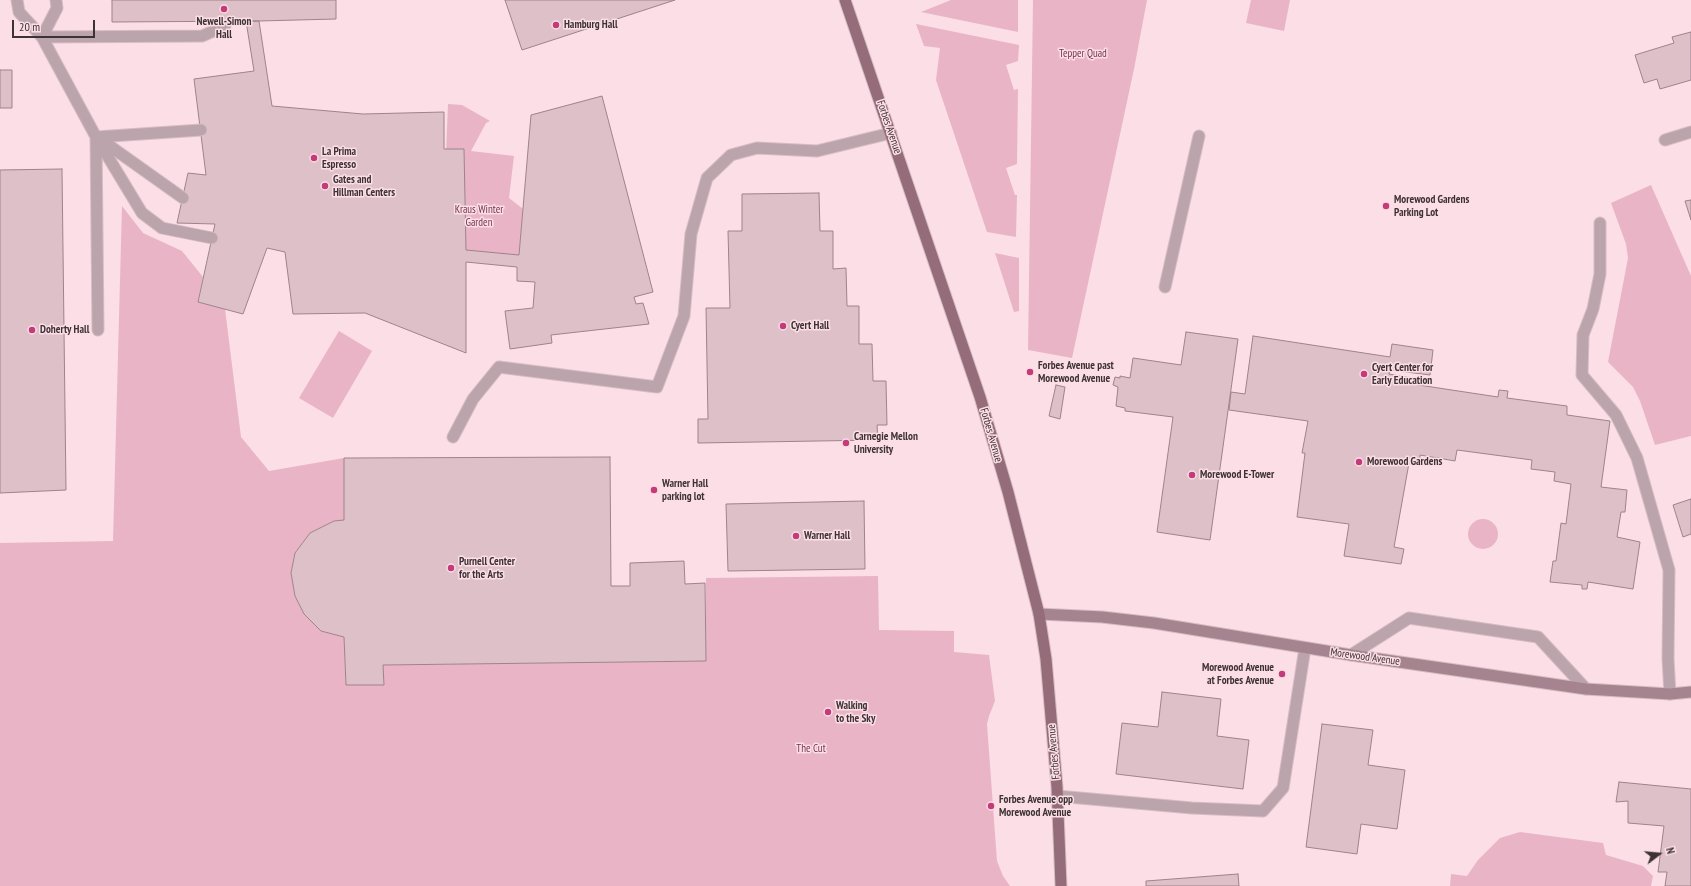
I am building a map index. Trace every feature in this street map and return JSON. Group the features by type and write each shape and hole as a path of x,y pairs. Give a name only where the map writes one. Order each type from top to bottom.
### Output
{"main road":[{"name":"Forbes Avenue","path":"845,0 980,397 1008,492 1039,614 1046,659 1057,796 1061,886"},
{"name":"Morewood Avenue","path":"1039,614 1102,617 1154,623 1351,655 1586,688 1670,694 1691,692"}],"street":[{"path":"17,0 19,12 42,37 96,137 142,213 162,228 212,238"},
{"path":"42,37 56,8 56,0"},
{"path":"42,37 202,36 224,26"},
{"path":"96,137 201,130"},
{"path":"1665,140 1691,132"},
{"path":"453,437 473,399 499,367 657,387 684,316 690,234 707,178 730,155 757,148 817,151 891,133"},
{"path":"1165,287 1199,136"},
{"path":"96,137 183,198"},
{"path":"96,137 98,330"},
{"path":"1600,223 1600,274 1594,309 1583,335 1582,375 1616,415 1636,458 1669,570 1668,659 1670,694"},
{"path":"1351,655 1409,618 1538,637 1586,688"},
{"path":"1057,796 1192,808 1263,811 1284,788 1305,648"}],"green space":[{"path":"951,0 1018,0 1018,32 921,12"},
{"name":"Tepper Quad","path":"1033,0 1147,0 1134,69 1072,358 1028,350"},
{"path":"1251,0 1290,0 1284,31 1246,23"},
{"path":"916,24 1019,45 1018,61 1006,65 1014,90 1018,89 1017,164 1006,168 1015,195 1017,195 1016,237 987,232 936,80 940,48 924,46"},
{"name":"Kraus Winter Garden","path":"448,104 462,105 490,121 486,123 471,151 514,156 509,198 523,209 519,255 442,253"},
{"path":"1651,185 1691,276 1691,436 1655,445 1640,401 1633,387 1608,362 1628,258 1626,244 1611,203"},
{"name":"The Cut","path":"122,206 143,233 182,251 203,277 198,302 225,309 241,437 269,471 344,458 344,520 334,521 310,533 295,553 291,573 295,596 304,614 321,631 344,637 346,685 383,685 383,665 706,661 706,578 878,576 879,630 954,631 954,652 989,655 995,701 987,724 997,861 1003,876 1010,886 0,886 0,543 113,541"},
{"path":"995,253 1019,258 1019,311 1014,312"},
{"path":"339,331 372,351 333,418 299,398"},
{"path":"1483,519 1494,523 1498,534 1494,545 1483,549 1472,545 1468,534 1472,523"},
{"path":"1520,832 1603,843 1606,855 1643,866 1653,876 1651,886 1450,886 1451,874 1467,876 1478,860 1500,838"}],"building":[{"name":"Newell-Simon Hall","path":"112,0 336,0 336,19 112,22"},
{"name":"Hamburg Hall","path":"505,0 675,0 522,50"},
{"name":"Gates and Hillman Centers","path":"246,21 259,21 272,106 363,114 444,112 444,149 464,149 466,250 519,255 531,115 602,96 653,292 634,297 636,304 643,303 649,324 551,335 552,343 510,349 505,311 533,308 535,282 517,281 517,267 466,262 466,353 365,313 293,314 285,252 267,248 243,314 198,302 215,224 177,223 188,173 206,175 194,79 254,71"},
{"path":"1691,32 1691,80 1660,89 1657,79 1644,83 1635,55 1674,43 1672,37"},
{"path":"0,70 12,70 12,108 0,108"},
{"name":"Doherty Hall","path":"62,169 66,490 0,493 0,170"},
{"name":"Cyert Hall","path":"819,193 820,231 833,231 833,269 846,268 847,306 859,306 859,344 872,344 873,381 886,381 887,425 877,425 878,440 698,443 698,419 708,419 706,308 730,308 728,231 742,231 742,194"},
{"path":"1691,200 1691,220 1685,201"},
{"name":"Morewood E-Tower","path":"1186,332 1238,339 1210,540 1157,532 1173,417 1125,411 1125,408 1116,406 1118,387 1113,385 1115,377 1120,378 1120,376 1130,378 1133,358 1181,365"},
{"name":"Morewood Gardens","path":"1253,336 1390,357 1392,344 1433,350 1430,375 1390,370 1389,374 1412,378 1412,384 1498,397 1499,390 1508,391 1507,398 1567,406 1567,415 1610,421 1601,487 1627,490 1625,512 1621,512 1617,537 1640,542 1633,589 1588,582 1587,589 1582,589 1582,585 1550,582 1553,561 1556,561 1561,523 1566,524 1571,484 1554,481 1555,472 1531,469 1532,460 1457,450 1455,461 1420,455 1420,458 1413,463 1409,463 1394,547 1404,549 1401,564 1344,556 1349,524 1297,517 1305,453 1302,453 1308,421 1229,410 1231,392 1245,394"},
{"path":"1056,385 1065,387 1060,419 1049,416"},
{"name":"Purnell Center for the Arts","path":"610,457 611,586 630,586 630,563 684,561 685,584 705,583 706,661 383,665 384,685 346,685 344,637 321,631 304,614 295,596 291,573 295,553 310,533 334,521 344,520 344,458"},
{"path":"1691,499 1691,534 1683,537 1673,505"},
{"name":"Warner Hall","path":"864,501 865,569 728,571 726,504"},
{"path":"1162,692 1221,699 1217,736 1249,740 1243,789 1116,774 1122,723 1158,727"},
{"path":"1322,724 1373,730 1368,765 1405,770 1397,829 1361,824 1357,854 1306,847"},
{"path":"1619,782 1691,789 1691,886 1665,886 1667,872 1658,872 1664,826 1628,823 1628,801 1616,802"},
{"path":"1238,874 1239,886 1146,886 1146,881"}],"place":[{"name":"Newell-Simon Hall","path":"224,9"},
{"name":"Hamburg Hall","path":"556,25"},
{"name":"La Prima Espresso","path":"314,158"},
{"name":"Gates and Hillman Centers","path":"325,186"},
{"name":"Morewood Gardens Parking Lot","path":"1386,206"},
{"name":"Cyert Hall","path":"783,326"},
{"name":"Doherty Hall","path":"32,330"},
{"name":"Forbes Avenue past Morewood Avenue","path":"1030,372"},
{"name":"Cyert Center for Early Education","path":"1364,374"},
{"name":"Carnegie Mellon University","path":"846,443"},
{"name":"Morewood Gardens","path":"1359,462"},
{"name":"Morewood E-Tower","path":"1192,475"},
{"name":"Warner Hall parking lot","path":"654,490"},
{"name":"Warner Hall","path":"796,536"},
{"name":"Purnell Center for the Arts","path":"451,568"},
{"name":"Morewood Avenue at Forbes Avenue","path":"1282,674"},
{"name":"Walking to the Sky","path":"828,712"},
{"name":"Forbes Avenue opp Morewood Avenue","path":"991,806"}]}
